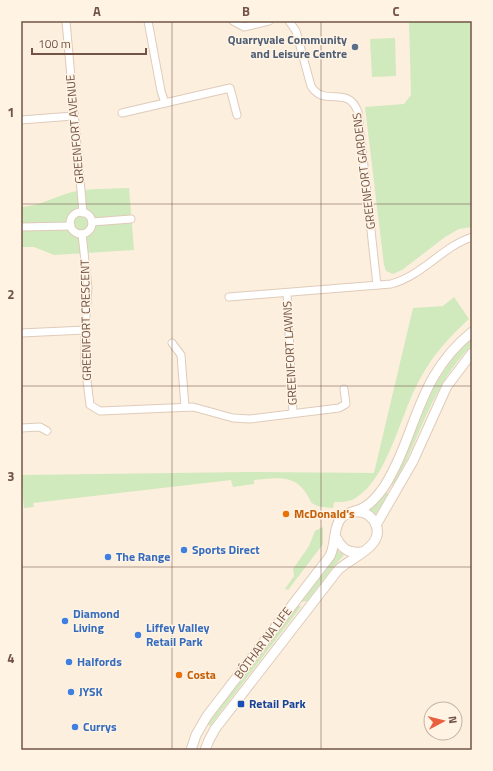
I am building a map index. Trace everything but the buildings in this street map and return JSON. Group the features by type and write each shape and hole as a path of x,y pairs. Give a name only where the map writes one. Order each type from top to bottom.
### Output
{"street":[{"name":"GREENFORT AVENUE","path":"66,21 73,116 83,213"},
{"path":"148,21 161,91 165,103"},
{"path":"233,21 244,27 269,21"},
{"name":"GREENFORT GARDENS","path":"290,21 296,31 311,86 314,91 322,96 346,97 355,105 358,112 377,285"},
{"path":"122,113 230,88 237,116"},
{"path":"21,120 73,116"},
{"path":"71,226 74,216 83,213 89,216 92,222"},
{"path":"92,222 131,220"},
{"path":"71,226 76,233 82,234 88,231 92,222"},
{"path":"21,227 71,226"},
{"name":"GREENFORT CRESCENT","path":"82,234 88,288 84,330 85,364 90,405 100,411 193,407 233,418 282,416 293,413 339,408 346,404 344,389"},
{"name":"GREENFORT LAWNS","path":"229,297 377,285 405,280 454,244 472,237"},
{"name":"GREENFORT LAWNS","path":"287,292 293,413"},
{"path":"21,333 84,330"},
{"name":"BÓTHAR NA LIFE","path":"192,750 200,727 334,549 338,522 345,515 364,508 383,487 398,458 429,384 438,369 472,332"},
{"path":"172,343 181,355 185,407"},
{"name":"BÓTHAR NA LIFE","path":"205,750 208,740 309,606 346,562 370,548 375,541 377,534 376,524 413,461 447,386 472,353"},
{"path":"21,428 40,428 47,431"},
{"path":"353,512 367,514 376,524"},
{"path":"336,537 340,545 346,550 354,553 362,552"}],"green space":[{"path":"409,21 472,21 472,227 459,229 445,237 402,270 393,274 386,271 384,265 365,107 404,104 411,95"},
{"path":"395,38 396,76 372,77 370,39"},
{"path":"129,188 134,250 54,255 34,247 21,247 21,207 34,205 72,192 93,189"},
{"path":"454,297 469,319 442,346 431,361 414,391 394,442 377,475 368,488 352,500 334,502 333,508 317,506 313,504 304,490 294,482 283,479 271,479 254,480 254,484 233,487 231,480 33,503 34,507 24,508 21,475 250,472 374,473 413,308 443,306"},
{"path":"472,337 472,345 458,360 437,394 394,486 391,483 424,406 445,370 457,353"},
{"path":"385,491 389,494 375,515 369,509"},
{"path":"323,527 323,544 288,590 285,589 294,576 293,569 309,546 315,531"},
{"path":"337,550 344,555 307,601 300,602 334,557"},
{"path":"298,605 301,607 210,726 207,724"}],"place":[{"name":"Quarryvale Community and Leisure Centre","path":"355,47"},
{"name":"McDonald's","path":"286,514"},
{"name":"Sports Direct","path":"184,550"},
{"name":"The Range","path":"108,557"},
{"name":"Diamond Living","path":"65,621"},
{"name":"Liffey Valley Retail Park","path":"138,635"},
{"name":"Halfords","path":"69,662"},
{"name":"Costa","path":"179,675"},
{"name":"JYSK","path":"71,692"},
{"name":"Retail Park","path":"241,704"},
{"name":"Currys","path":"75,727"}]}
